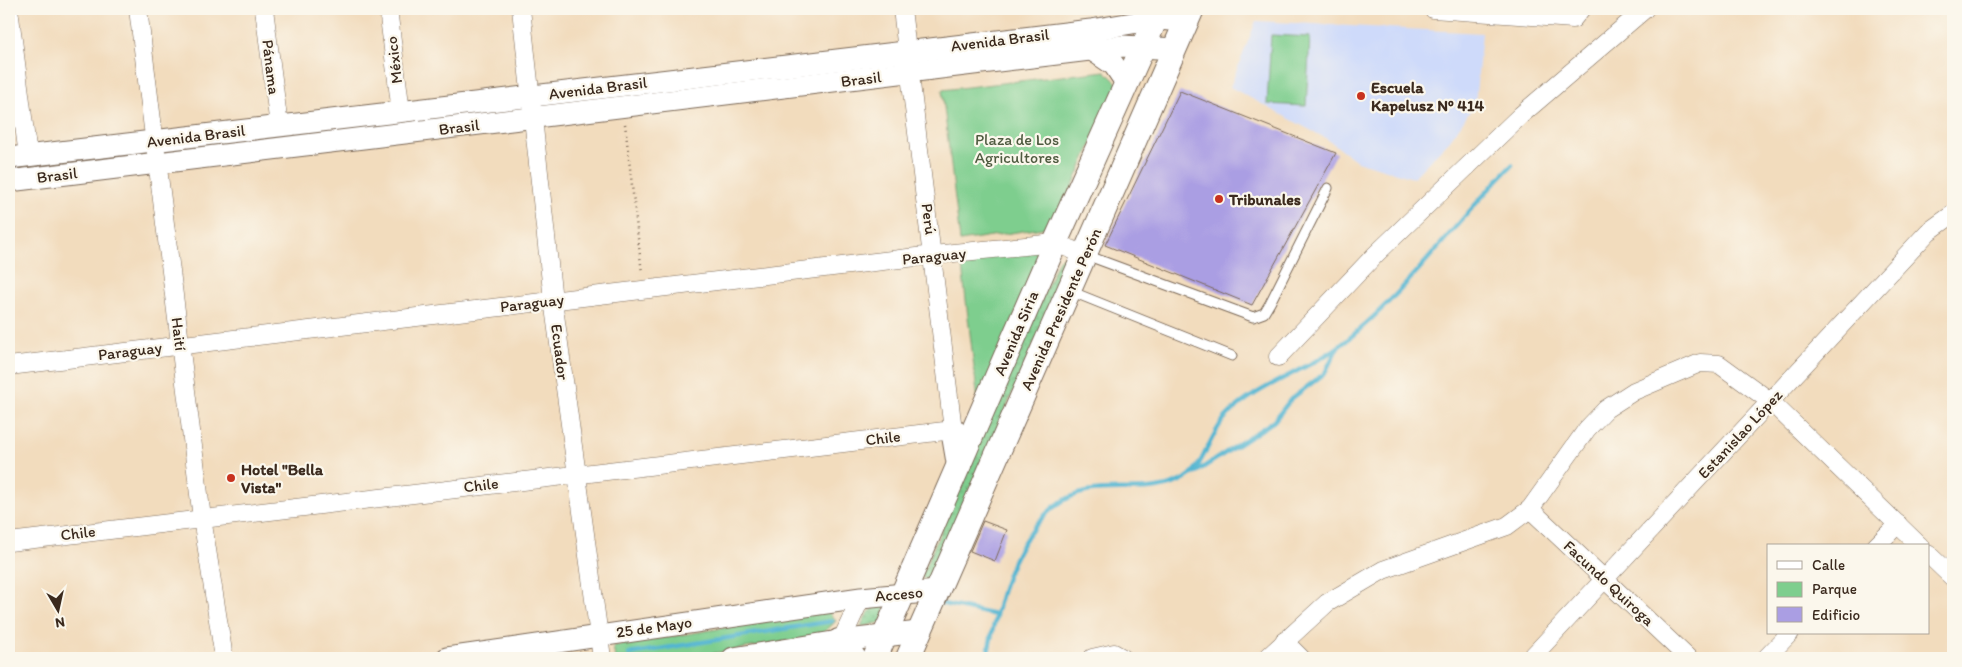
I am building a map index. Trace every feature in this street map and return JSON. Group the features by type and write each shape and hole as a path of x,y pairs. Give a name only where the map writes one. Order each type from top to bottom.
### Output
{"main road":[{"name":"Avenida Siria","path":"875,658 1055,243 1158,14"},
{"name":"Avenida Presidente Perón","path":"933,600 1086,255 1189,15"},
{"path":"953,430 959,465"},
{"path":"908,658 933,600"}],"street":[{"path":"9,9 18,157"},
{"name":"Haití","path":"138,9 202,518 224,658"},
{"name":"Pánama","path":"264,9 279,126"},
{"name":"México","path":"388,9 401,112"},
{"name":"Ecuador","path":"522,9 554,300 600,647"},
{"name":"Perú","path":"902,9 953,430"},
{"path":"1432,9 1577,14"},
{"path":"1278,357 1376,254 1514,122 1645,9"},
{"name":"Avenida Brasil","path":"18,157 156,151 279,126 1091,30 1126,16 1189,15"},
{"name":"Avenida Brasil","path":"910,73 1123,46 1175,49"},
{"path":"1092,50 1114,64 1126,84"},
{"name":"Brasil","path":"9,181 156,151 534,119 910,73"},
{"name":"Estanislao López","path":"1531,658 1928,232 1953,214"},
{"path":"1055,243 1086,255"},
{"name":"Paraguay","path":"9,366 933,255 1055,243"},
{"path":"1267,658 1327,603 1384,570 1507,526 1530,509 1578,441 1606,409 1634,391 1700,363 1719,364 1770,401 1918,544"},
{"name":"Chile","path":"9,542 953,430"},
{"name":"Facundo Quiroga","path":"1530,509 1688,658"},
{"path":"1878,544 1898,524"},
{"path":"1930,556 1953,578"},
{"name":"Acceso","path":"861,598 903,594 933,600"},
{"path":"842,653 861,598"},
{"name":"25 de Mayo","path":"447,658 600,647 861,598"},
{"path":"733,658 842,653 886,635 919,632"},
{"path":"1766,658 1789,634"},
{"path":"1284,641 1301,658"},
{"path":"1092,658 1114,653 1123,658"}],"lane":[{"path":"1086,255 1253,317 1264,313 1270,303 1328,188"},
{"path":"1070,291 1232,356"}],"path":[{"path":"623,108 644,289"}],"shaded area":[{"name":"Escuela Kapelusz Nº 414","path":"1256,21 1482,33 1475,104 1450,140 1413,178 1357,161 1327,139 1230,87"}],"green space":[{"path":"1271,35 1310,37 1306,106 1267,104"},
{"name":"Plaza de Los Agricultores","path":"1105,71 1118,84 1055,226 960,241 942,90"},
{"path":"1043,249 978,401 961,258"},
{"path":"1063,257 1071,260 930,581 921,577 1059,259"},
{"path":"887,601 882,622 861,627 865,617 871,611"},
{"path":"828,611 836,621 820,636 685,658 615,658 613,646"}],"building":[{"name":"Tribunales","path":"1180,91 1336,153 1252,305 1105,245"},
{"path":"983,521 1007,530 995,561 970,551"}],"waterway":[{"path":"987,658 1007,576 1015,557 1038,522 1054,507 1070,497 1104,490 1156,488 1173,484 1189,476 1198,465 1216,431 1226,417 1253,395 1332,351 1369,321 1411,278 1512,165"},
{"path":"1193,474 1274,421 1291,399 1325,373 1337,348"},
{"path":"939,603 996,615"},
{"path":"629,654 832,621"}],"place":[{"name":"Escuela Kapelusz Nº 414","path":"1361,96"},
{"name":"Tribunales","path":"1219,199"},
{"name":"Hotel \"Bella Vista\"","path":"231,478"}]}
